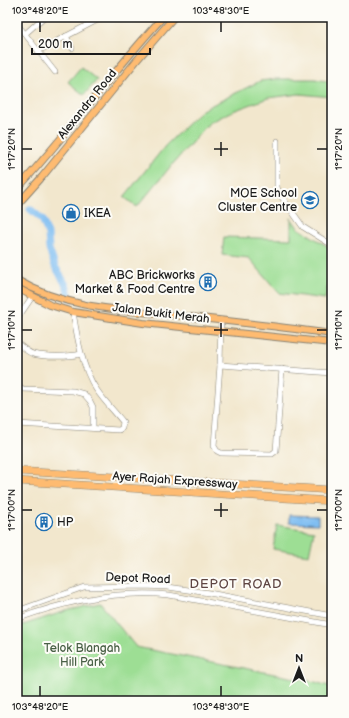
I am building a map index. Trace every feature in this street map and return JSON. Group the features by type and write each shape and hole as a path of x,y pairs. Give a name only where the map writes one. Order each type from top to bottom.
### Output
{"highway":[{"name":"Ayer Rajah Expressway","path":"17,471 332,490"},
{"name":"Ayer Rajah Expressway","path":"17,481 332,501"}],"main road":[{"name":"Alexandra Road","path":"17,189 163,17"},
{"name":"Alexandra Road","path":"18,203 42,177 174,17"},
{"name":"Jalan Bukit Merah","path":"17,280 31,288 75,302 120,310 221,320 332,334"},
{"name":"Jalan Bukit Merah","path":"17,288 50,305 73,312 119,319 332,343"},
{"path":"119,319 120,310"},
{"path":"262,325 271,329 273,337"}],"street":[{"path":"25,34 44,17"},
{"path":"38,50 103,17"},
{"path":"17,24 56,72"},
{"path":"66,36 72,48"},
{"path":"277,142 277,186 279,193 304,227 332,246"},
{"path":"17,315 30,296"},
{"path":"17,319 30,296"},
{"path":"17,424 121,430 123,424 94,387 81,354 73,312"},
{"path":"221,320 220,365 214,446 217,451 221,453 275,453 282,369"},
{"path":"17,343 27,351 36,354 66,357 81,354"},
{"path":"220,365 332,372"},
{"path":"17,385 23,389 73,391 84,394 90,400 93,407 93,428"},
{"name":"Depot Road","path":"17,611 84,587 143,586 209,594 332,616"},
{"name":"Depot Road","path":"17,619 84,599 145,594 169,595 332,624"}],"green space":[{"path":"81,67 97,80 84,95 68,82"},
{"path":"276,79 315,79 332,82 332,97 299,94 268,98 233,111 209,123 137,207 124,197 166,145 202,110 260,81"},
{"path":"291,218 298,228 332,249 332,265 325,299 279,293 249,258 222,255 224,237 291,239"},
{"path":"277,525 314,531 309,555 273,549"},
{"name":"Telok Blangah Hill Park","path":"100,603 136,647 315,682 332,687 332,701 17,701 17,627 66,611"}],"water":[{"path":"289,515 318,516 318,524 289,523"}],"waterway":[{"path":"30,209 42,219 48,234 49,249 55,266 66,285 70,298"}],"place":[{"name":"MOE School Cluster Centre","path":"310,200"},
{"name":"IKEA","path":"71,213"},
{"name":"ABC Brickworks Market & Food Centre","path":"208,282"},
{"name":"HP","path":"44,522"}],"district":[{"name":"DEPOT ROAD","path":"236,583"}]}
